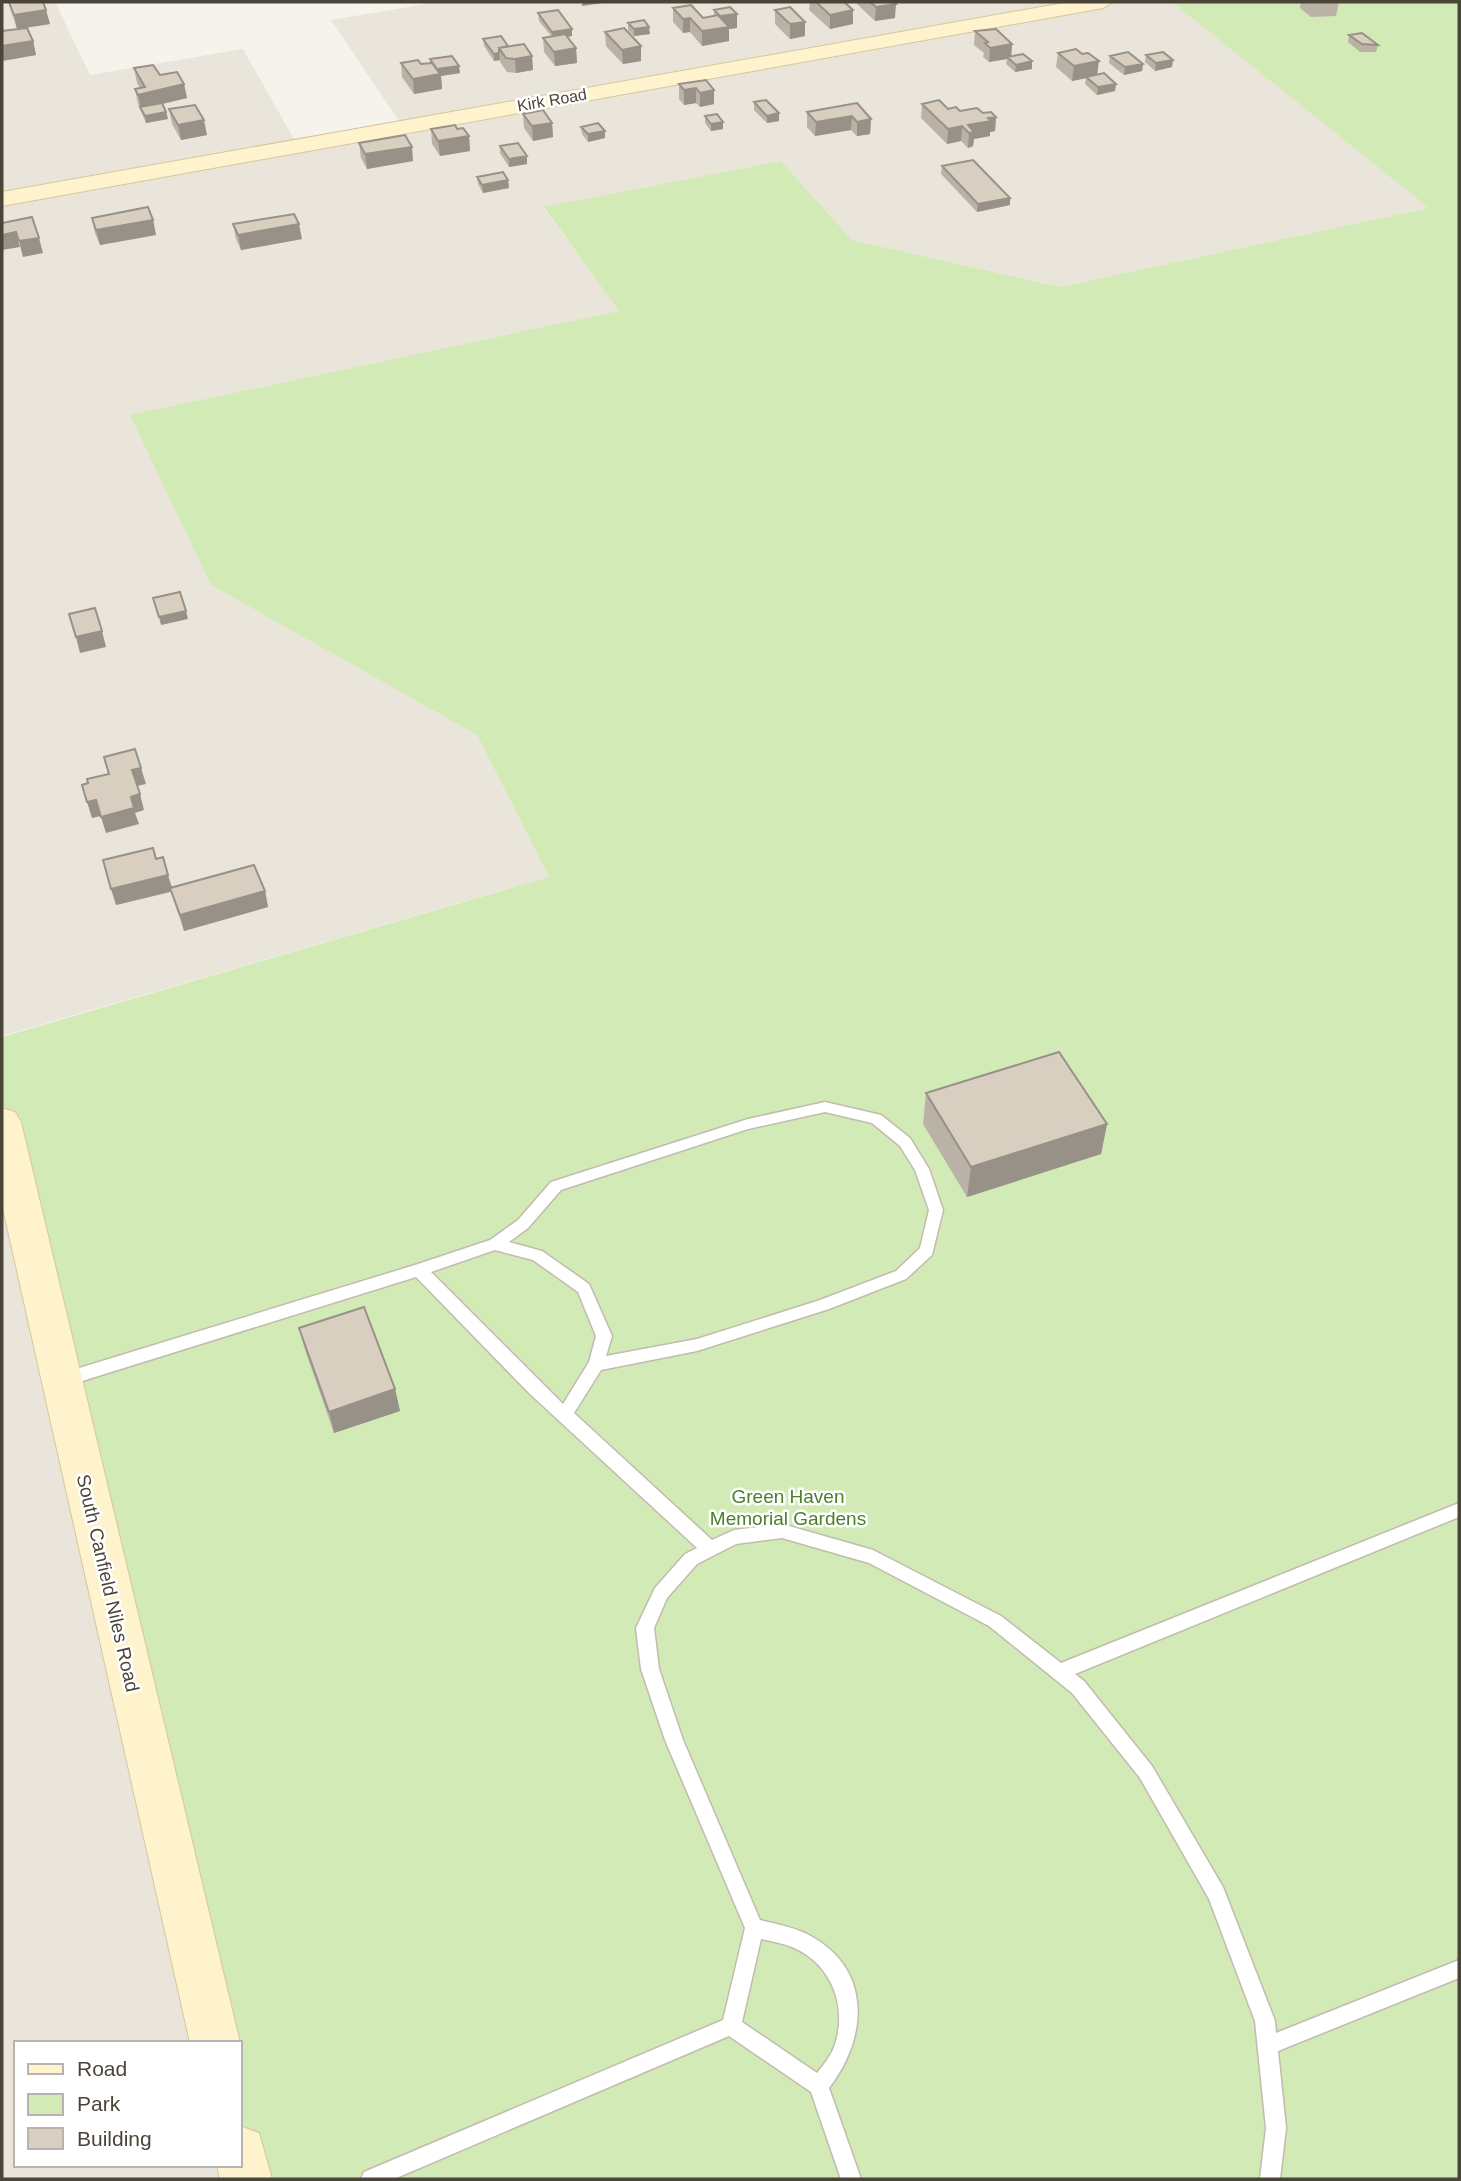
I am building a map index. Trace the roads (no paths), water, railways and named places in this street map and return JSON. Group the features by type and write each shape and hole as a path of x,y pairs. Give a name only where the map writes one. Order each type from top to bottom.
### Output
{"street":[{"name":"Kirk Road","path":"2,199 1103,2"},
{"name":"South Canfield Niles Road","path":"2,1122 215,2041"},
{"path":"242,2161 246,2179"}],"lane":[{"path":"61,1380 495,1244 523,1224 556,1186 748,1124 825,1107 876,1118 905,1142 922,1169 936,1210 927,1251 901,1275 824,1305 697,1345 596,1364"},
{"path":"495,1244 537,1255 584,1288 604,1336 596,1364 564,1415"},
{"path":"419,1270 564,1415 710,1549"},
{"path":"1059,1672 1459,1510"},
{"path":"731,2026 754,1928 674,1740 650,1669 645,1628 660,1593 691,1559 734,1537 782,1531 873,1557 995,1620 1077,1688 1146,1772 1216,1894 1265,2021 1276,2128 1270,2179"},
{"path":"754,1928 800,1940 828,1958 846,1988 851,2021 839,2058 819,2086"},
{"path":"1267,2046 1459,1969"},
{"path":"731,2026 819,2086 851,2179"},
{"path":"370,2179 731,2026"}],"park label":[{"name":"Green Haven Memorial Gardens","path":"788,1507"}]}
